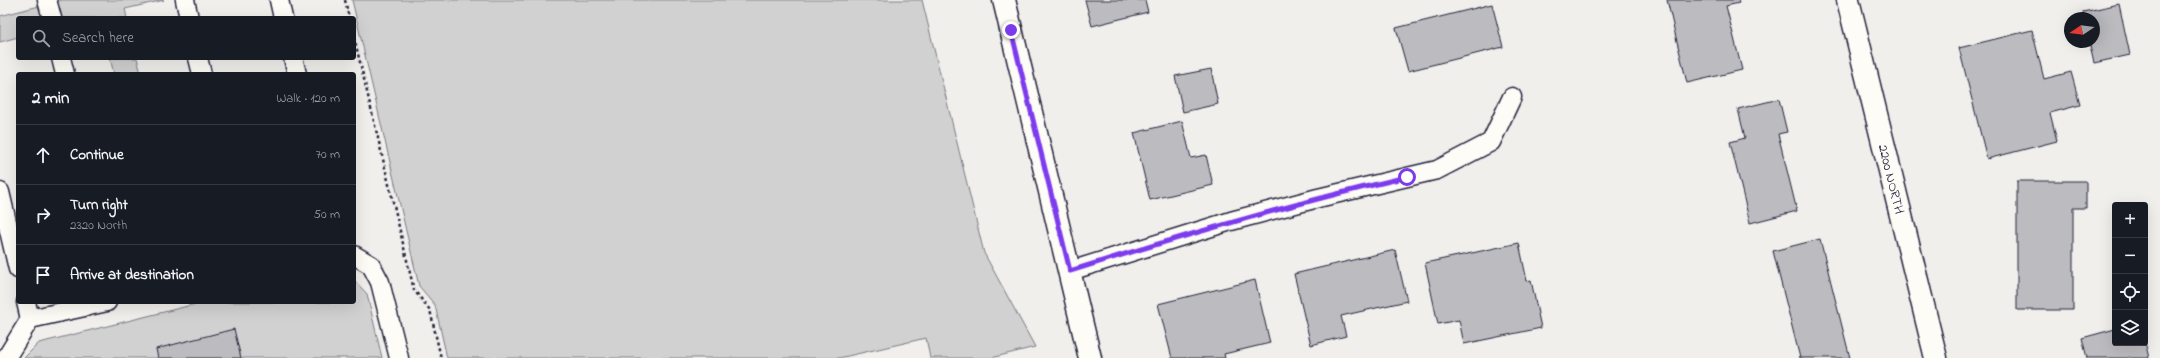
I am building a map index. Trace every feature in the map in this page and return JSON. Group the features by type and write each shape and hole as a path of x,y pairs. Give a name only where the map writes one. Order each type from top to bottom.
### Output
{"street":[{"path":"1004,0 1090,358"},
{"name":"2200 NORTH","path":"1848,0 1936,358"}],"lane":[{"path":"47,0 51,16"},
{"path":"184,0 188,16"},
{"path":"279,0 283,16"},
{"path":"62,60 64,72"},
{"path":"198,60 202,72"},
{"path":"294,60 296,72"},
{"path":"1070,271 1267,211 1437,170 1491,142 1512,96"},
{"path":"0,192 16,260"},
{"path":"356,256 371,265 380,282 399,358"},
{"path":"6,358 28,311 89,304"}],"path":[{"path":"345,0 349,16"},
{"path":"356,45 414,290 430,310 441,358"}],"shaded area":[{"path":"63,0 164,0 125,9 127,16 16,16 16,38 0,42 0,16"},
{"path":"352,0 922,0 984,253 1035,347 991,358 930,358 926,338 839,358 447,358 435,305 419,286"},
{"path":"110,60 138,60 140,72 114,72"},
{"path":"356,282 367,294 382,358 24,358 39,343 196,304 356,304"}],"building":[{"path":"1085,0 1145,0 1148,12 1092,26"},
{"path":"1667,0 1738,0 1739,3 1726,6 1742,70 1687,83"},
{"path":"1492,4 1503,47 1408,71 1396,28"},
{"path":"2119,4 2130,55 2094,63 2090,48 2100,48 2100,12 2083,12"},
{"path":"2032,30 2044,79 2071,72 2080,105 2050,113 2057,141 1987,159 1959,48"},
{"path":"1211,69 1218,104 1183,112 1175,76"},
{"path":"1779,99 1787,132 1778,134 1797,211 1750,223 1730,142 1745,138 1738,109"},
{"path":"1182,121 1191,158 1206,155 1213,185 1150,200 1134,133"},
{"path":"2017,181 2086,181 2086,208 2073,208 2073,310 2017,310"},
{"path":"1820,239 1850,358 1800,358 1773,251"},
{"path":"1519,243 1527,281 1531,280 1541,328 1464,344 1459,320 1438,324 1425,263"},
{"path":"1395,250 1407,301 1341,316 1346,336 1311,345 1294,274"},
{"path":"1255,280 1270,343 1224,354 1225,358 1172,358 1158,304"},
{"path":"234,329 241,358 158,358 156,349"},
{"path":"2112,330 2112,346 2146,346 2149,358 2087,358 2082,338"}],"route":[{"path":"1011,30 1070,271 1231,221 1318,198 1407,177"}]}
